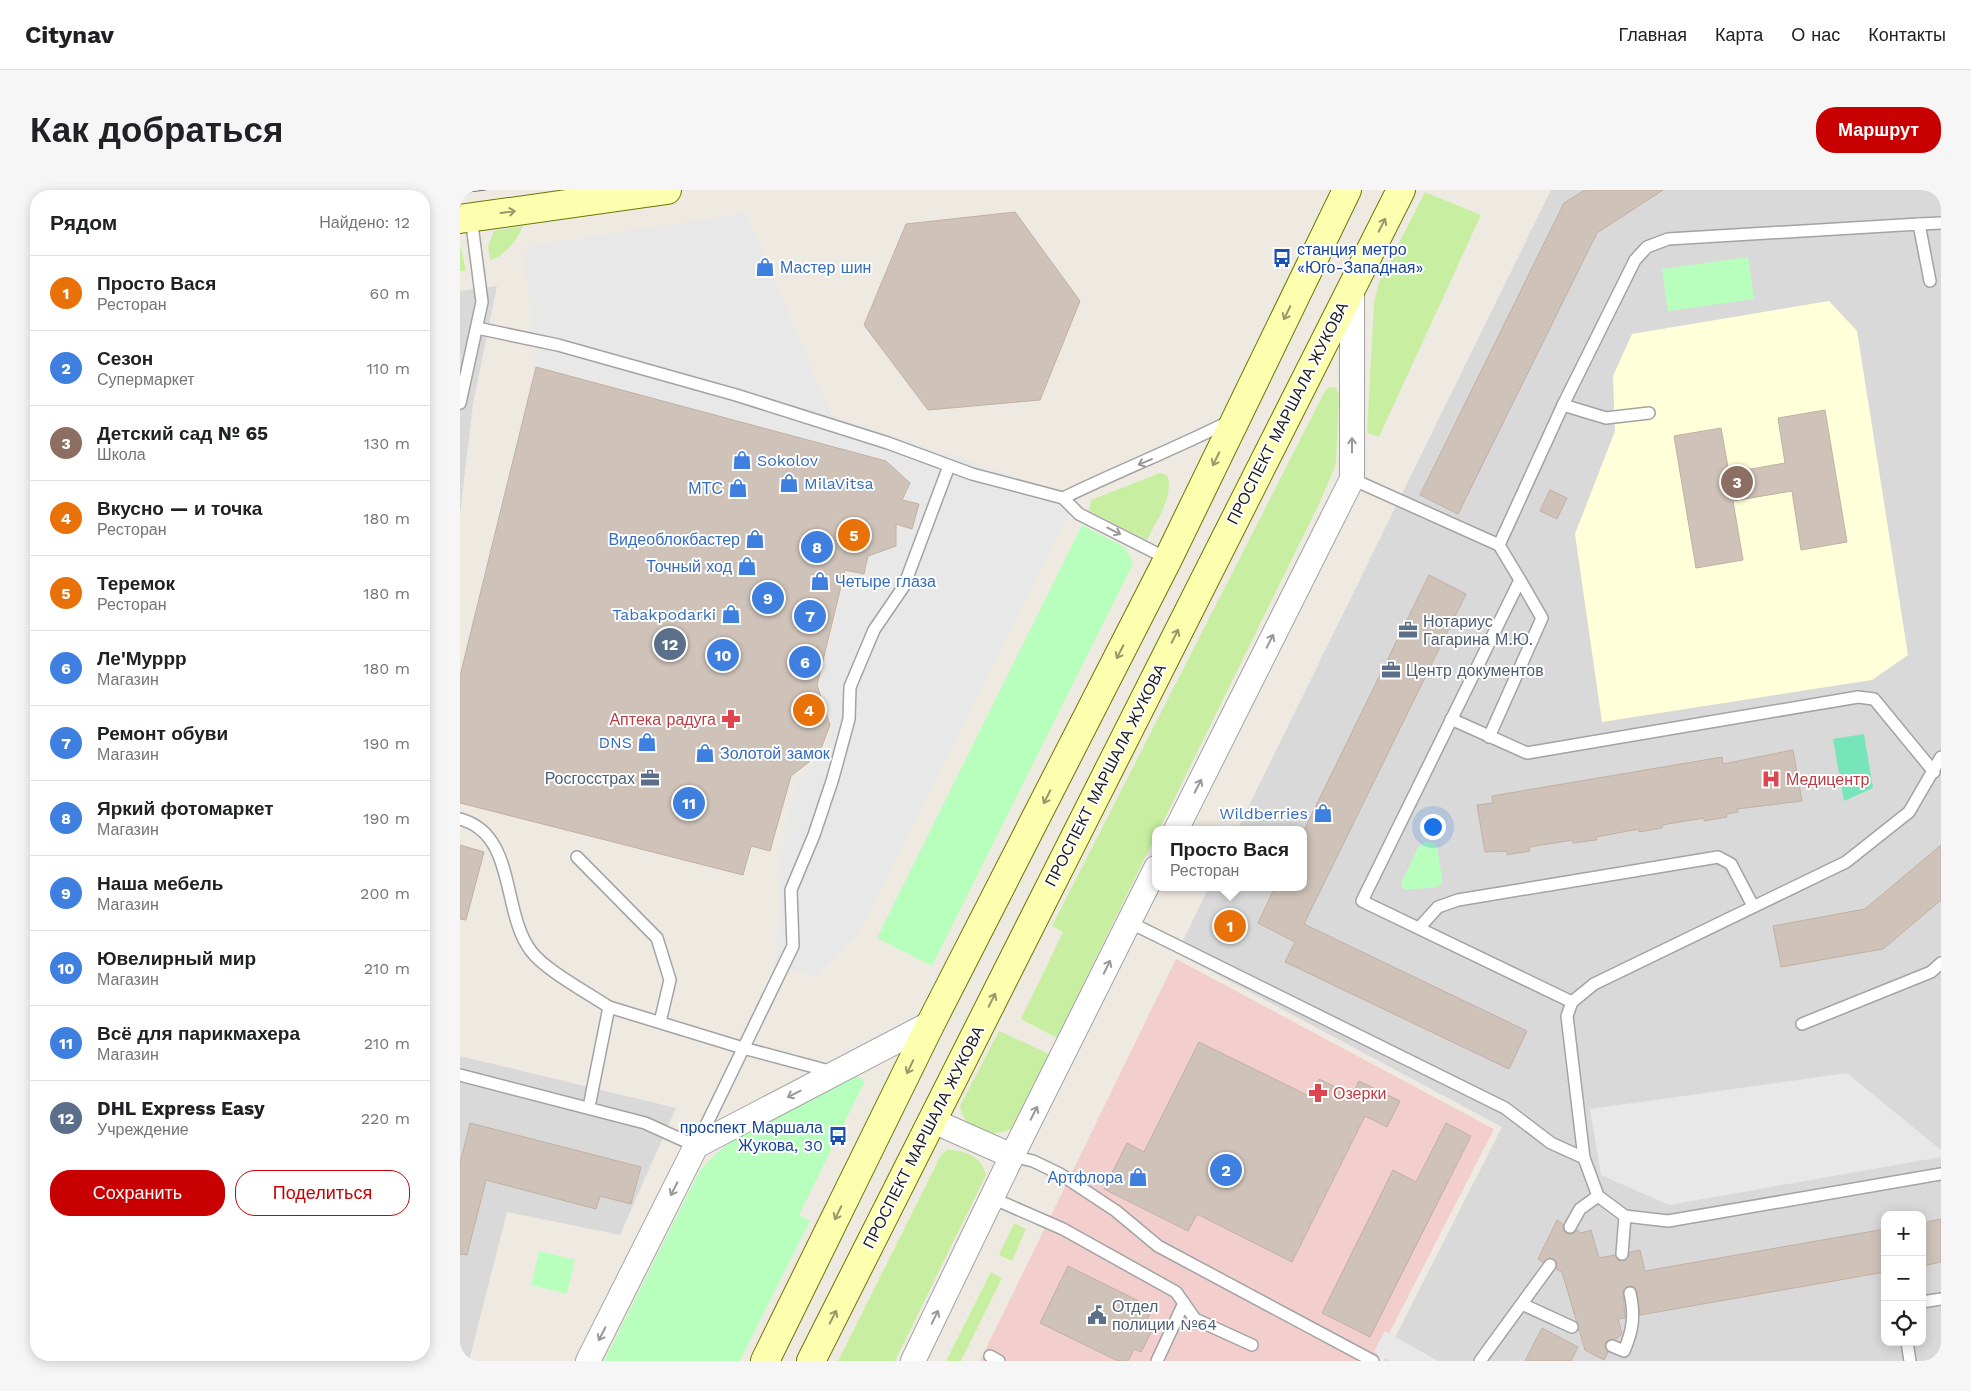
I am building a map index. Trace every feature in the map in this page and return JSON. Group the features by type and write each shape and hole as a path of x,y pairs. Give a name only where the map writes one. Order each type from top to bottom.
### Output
{"main road":[{"path":"466,218 667,190"},
{"path":"765,1361 931,1023 1168,559 1347,190"},
{"name":"ПРОСПЕКТ МАРШАЛА ЖУКОВА","path":"811,1361 1400,190"}],"street":[{"path":"1178,826 1352,480 1352,284"},
{"path":"913,1361 1012,1156 1152,876"},
{"path":"588,1361 696,1146 931,1023"},
{"path":"931,1120 1012,1156"}],"lane":[{"path":"460,403 482,302 466,218"},
{"path":"1499,546 1563,405 1635,260 1647,247 1668,239 1941,223"},
{"path":"1919,224 1930,281"},
{"path":"477,328 558,345 736,395 888,443 1013,487 1063,498 1079,514 1168,559"},
{"path":"1563,405 1606,418 1650,413"},
{"path":"1063,498 1099,480 1173,450 1236,418"},
{"path":"460,1075 645,1123 696,1146 793,946 791,890 814,835 833,778 849,719 850,687 874,630 904,586 949,466"},
{"path":"1352,480 1499,546 1542,618 1489,737"},
{"path":"1520,580 1362,901 1572,1002"},
{"path":"1451,719 1527,753 1858,697 1874,699 1934,772"},
{"path":"1941,757 1909,812 1846,862 1594,984 1572,1002 1567,1016 1584,1158 1598,1196 1625,1216 1668,1221 1941,1174"},
{"path":"460,819 469,821 488,835 496,849 520,933 532,952 555,971 609,1006 743,1048 836,1072"},
{"path":"577,857 658,938 670,980 660,1022"},
{"path":"1420,928 1438,907 1458,900 1718,857 1730,864 1753,906"},
{"path":"1129,922 1505,1108 1551,1143 1584,1158"},
{"path":"1802,1024 1931,972 1941,963"},
{"path":"589,1107 609,1006"},
{"path":"1012,1156 1033,1161 1060,1174 1116,1211 1158,1246 1365,1359"},
{"path":"1570,1227 1580,1209 1598,1196"},
{"path":"992,1198 1071,1234 1176,1292 1195,1319 1252,1345"},
{"path":"1622,1254 1625,1216"},
{"path":"1480,1361 1550,1265"},
{"path":"1612,1346 1624,1351 1632,1333 1634,1313 1630,1293"},
{"path":"1926,1301 1941,1299"},
{"path":"1157,1361 1184,1303"},
{"path":"1522,1304 1572,1327"},
{"path":"1908,1346 1910,1361"}],"shaded area":[{"path":"1551,190 1941,190 1941,1361 1383,1361 1502,1127 1177,953 1207,891 1307,891 1307,826 1239,826"},
{"path":"746,213 831,415 1077,497 859,932 815,978 773,963 777,952 780,876 787,814 799,779 826,748 834,725 820,685 847,572 865,576 876,521 912,528 919,504 902,500 910,484 908,481 883,495 890,462 536,367 524,255 534,245"},
{"path":"497,286 473,404 460,514 460,291"},
{"path":"1829,301 1857,331 1908,655 1872,680 1602,722 1575,534 1615,431 1613,376 1632,334"},
{"path":"1176,959 1494,1129 1375,1361 980,1361"},
{"path":"460,1056 676,1108 620,1235 507,1212 469,1361 460,1361"},
{"path":"1847,1073 1941,1150 1941,1157 1669,1205 1601,1175 1590,1109"},
{"path":"1385,1331 1438,1361 1391,1361 1374,1352"}],"green space":[{"path":"1425,192 1481,215 1379,437 1367,433 1374,303 1379,282"},
{"path":"523,226 510,247 490,260 488,246 494,231"},
{"path":"460,245 466,271 460,271"},
{"path":"1748,257 1754,299 1668,311 1662,269"},
{"path":"1330,387 1336,388 1339,395 1336,464 1320,502 1161,826 1152,826 1152,843 1057,1038 1021,1019 1063,932 1052,926 1325,391"},
{"path":"1160,473 1167,475 1169,491 1167,500 1147,540 1089,511 1091,500"},
{"path":"1082,525 1126,548 1133,564 932,966 877,938"},
{"path":"1864,734 1873,788 1844,801 1833,739"},
{"path":"1425,842 1431,842 1437,846 1442,878 1441,884 1436,887 1404,890 1401,883 1419,846"},
{"path":"999,1031 1049,1054 1011,1129 1002,1132 986,1133 978,1131 967,1122 960,1106"},
{"path":"851,1073 865,1081 799,1215 810,1221 740,1361 604,1361 700,1170 716,1154 752,1127"},
{"path":"947,1150 960,1151 977,1159 986,1175 895,1361 838,1361 941,1155"},
{"path":"1014,1223 1026,1229 1012,1261 999,1255"},
{"path":"539,1251 575,1260 567,1294 531,1285"},
{"path":"991,1272 1002,1278 961,1361 946,1361"}],"building":[{"path":"1585,190 1663,190 1597,233 1458,514 1420,495 1564,203"},
{"path":"1015,212 1080,301 1040,400 928,410 864,325 906,224"},
{"path":"536,367 886,461 910,483 902,500 919,504 912,529 896,524 896,546 868,556 864,574 845,570 817,685 830,725 822,746 809,762 791,776 770,851 751,846 743,875 460,803 460,676"},
{"path":"1825,410 1847,542 1801,550 1792,491 1733,501 1743,560 1696,568 1674,436 1721,428 1729,473 1785,463 1778,418"},
{"path":"1550,490 1567,498 1557,519 1540,511"},
{"path":"1429,575 1466,594 1304,924 1527,1031 1509,1069 1285,962 1295,942 1258,923 1273,891 1307,891 1306,826"},
{"path":"1793,750 1802,801 1737,809 1738,812 1726,814 1727,817 1704,821 1704,818 1662,825 1662,828 1639,832 1639,829 1596,837 1596,840 1573,843 1573,840 1529,847 1530,851 1507,855 1507,851 1485,852 1477,805 1493,803 1492,796 1722,757 1723,764"},
{"path":"460,845 484,852 466,920 460,919"},
{"path":"1941,845 1941,900 1883,949 1781,967 1773,926 1865,909"},
{"path":"1199,1042 1311,1097 1319,1079 1352,1095 1359,1081 1400,1101 1387,1127 1365,1116 1292,1262 1197,1214 1188,1231 1104,1189 1127,1143 1144,1152"},
{"path":"470,1123 641,1167 631,1204 600,1196 596,1209 486,1180 467,1255 460,1254 460,1163"},
{"path":"1446,1123 1471,1136 1370,1337 1322,1313 1393,1170 1416,1182"},
{"path":"1941,1219 1941,1262 1926,1265 1926,1256 1926,1222"},
{"path":"1557,1220 1563,1224 1563,1230 1567,1234 1573,1234 1577,1230 1581,1233 1591,1230 1599,1258 1615,1255 1618,1260 1625,1261 1630,1252 1640,1250 1645,1271 1881,1230 1881,1273 1640,1315 1637,1291 1633,1286 1628,1286 1623,1291 1625,1318 1618,1319 1622,1334 1616,1339 1611,1339 1605,1343 1608,1352 1604,1360 1585,1350 1562,1272 1556,1269 1557,1262 1551,1258 1543,1262 1538,1259"},
{"name":"Отдел полиции №64","path":"1068,1266 1153,1308 1144,1326 1153,1329 1141,1352 1134,1349 1128,1361 1118,1361 1040,1323"},
{"path":"1542,1328 1578,1347 1571,1361 1525,1361"}],"tram line":[{"path":"460,193 486,190"}],"place":[{"name":"станция метро «Юго-Западная»","path":"1282,258"},
{"name":"Мастер шин","path":"765,267"},
{"name":"Sokolov","path":"742,460"},
{"name":"Детский сад № 65","path":"1737,482"},
{"name":"MilaVitsa","path":"789,483"},
{"name":"МТС","path":"738,488"},
{"name":"Теремок","path":"854,535"},
{"name":"Видеоблокбастер","path":"755,539"},
{"name":"Яркий фотомаркет","path":"817,547"},
{"name":"Точный ход","path":"747,566"},
{"name":"Четыре глаза","path":"820,581"},
{"name":"Наша мебель","path":"768,598"},
{"name":"Tabakpodarki","path":"731,614"},
{"name":"Ремонт обуви","path":"810,616"},
{"name":"Нотариус Гагарина М.Ю.","path":"1408,630"},
{"name":"DHL Express Easy","path":"670,644"},
{"name":"Ювелирный мир","path":"723,655"},
{"name":"Ле'Муррр","path":"805,662"},
{"name":"Центр документов","path":"1391,670"},
{"name":"Вкусно — и точка","path":"809,710"},
{"name":"Аптека радуга","path":"731,719"},
{"name":"DNS","path":"647,742"},
{"name":"Золотой замок","path":"705,753"},
{"name":"Росгосстрах","path":"650,778"},
{"name":"Медицентр","path":"1771,779"},
{"name":"Всё для парикмахера","path":"689,803"},
{"name":"Wildberries","path":"1323,813"},
{"name":"Просто Вася","path":"1230,926"},
{"name":"Озерки","path":"1318,1093"},
{"name":"проспект Маршала Жукова, 30","path":"838,1136"},
{"name":"Сезон","path":"1226,1170"},
{"name":"Артфлора","path":"1138,1177"},
{"name":"Отдел полиции №64","path":"1097,1315"}]}
